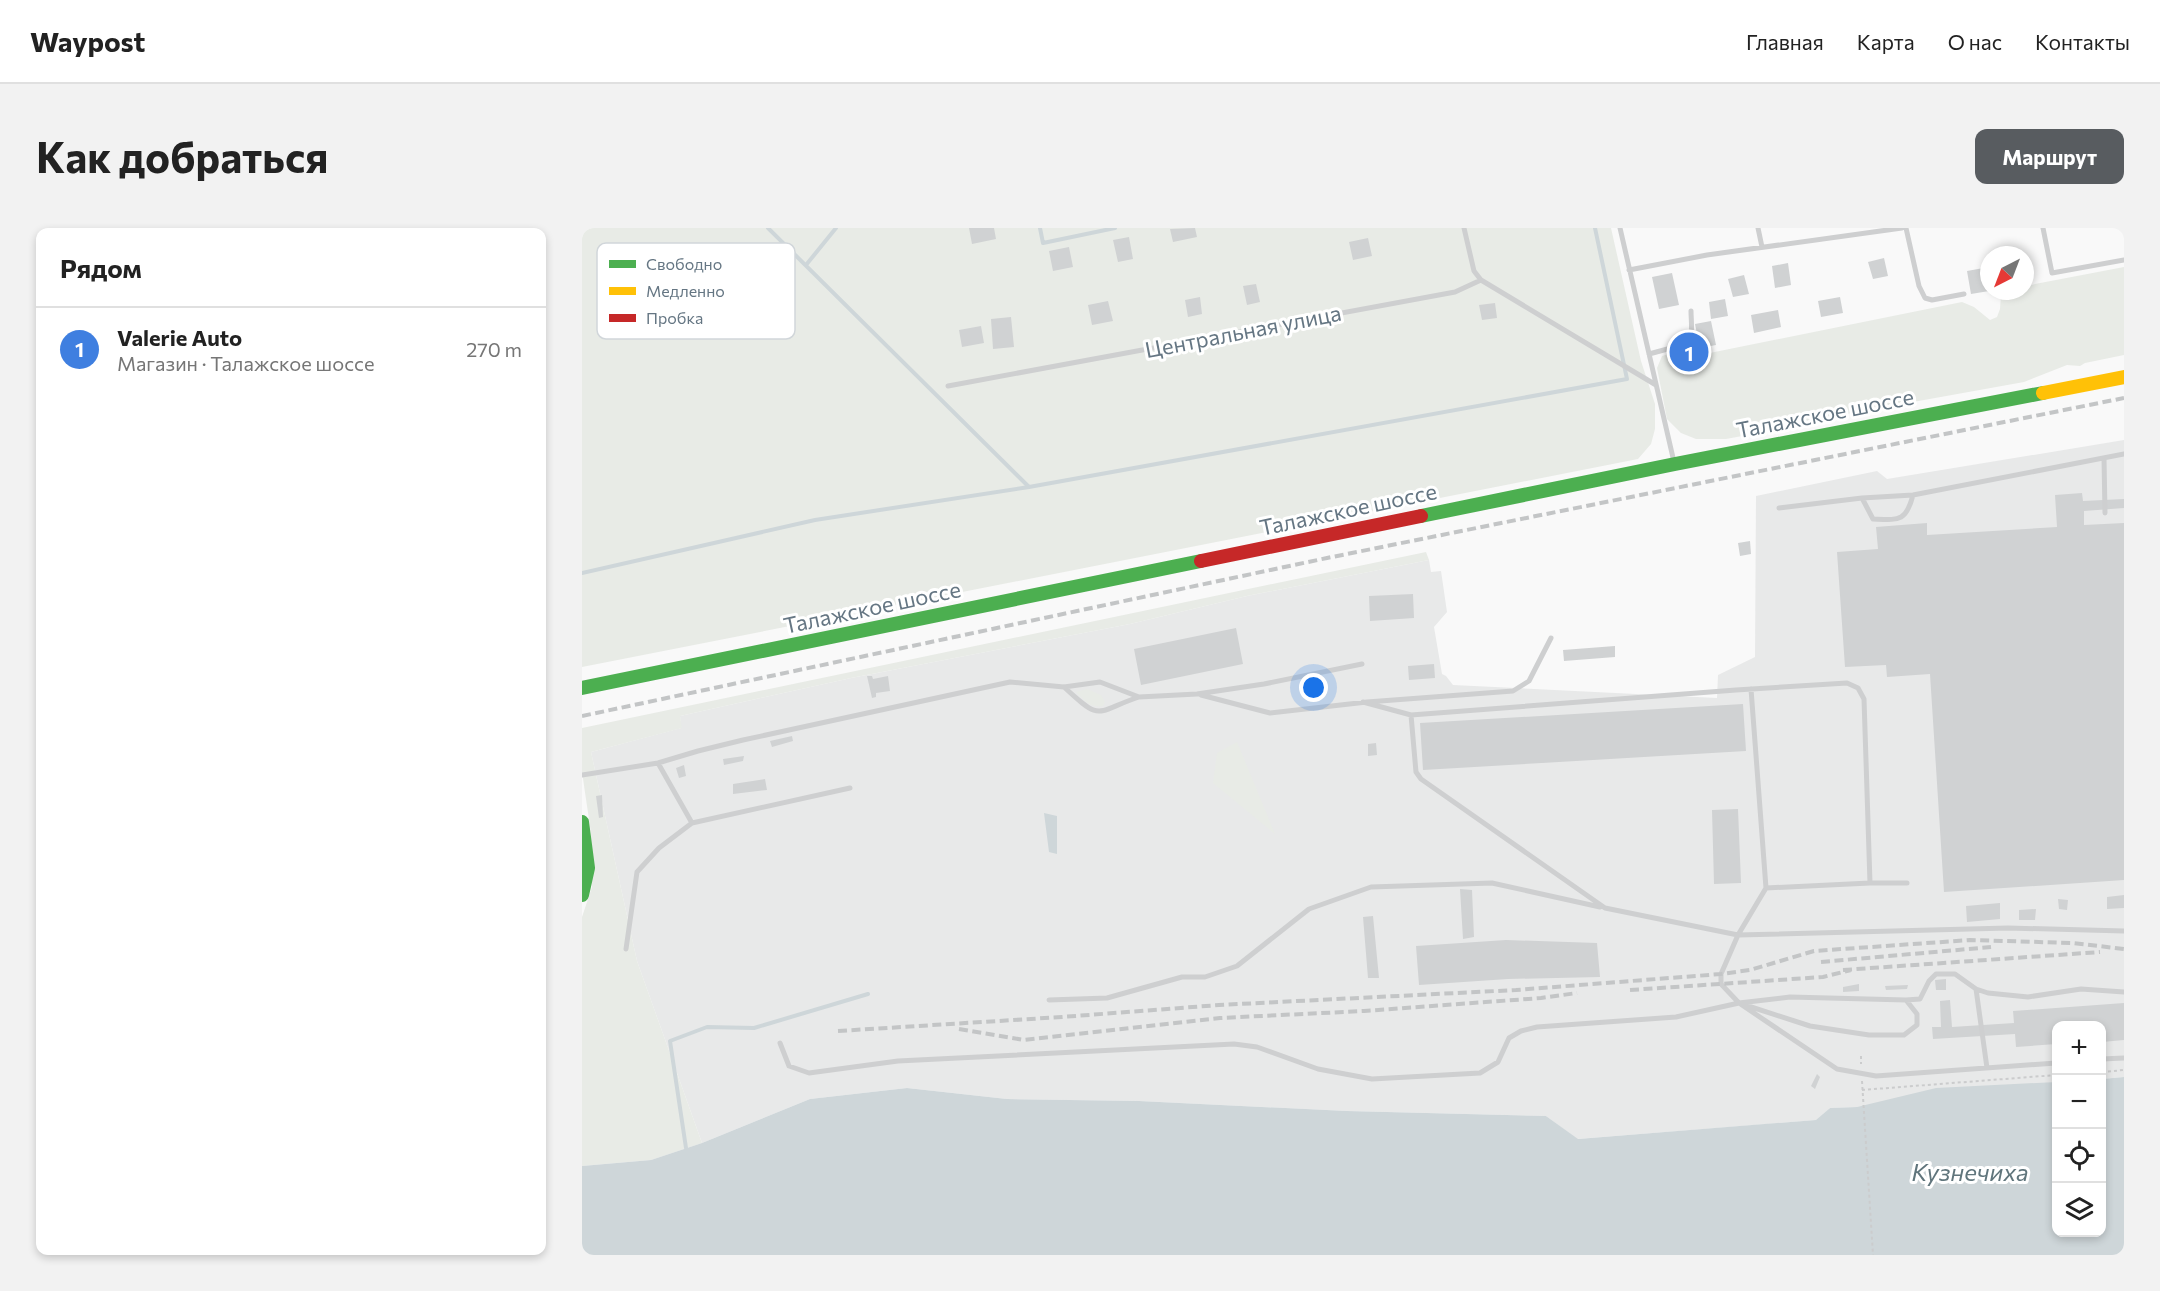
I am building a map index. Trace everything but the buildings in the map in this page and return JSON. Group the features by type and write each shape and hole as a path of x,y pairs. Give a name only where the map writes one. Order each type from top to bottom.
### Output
{"main road":[{"name":"Талажское шоссе","path":"582,688 1675,464 2124,376"},
{"path":"582,822 588,868 582,896"}],"lane":[{"path":"1464,228 1474,271 1481,280 1656,385"},
{"path":"1620,228 1675,464"},
{"path":"1758,228 1762,247"},
{"path":"1629,270 1762,247 1904,228 1919,286 1925,298 1932,300 1964,294"},
{"path":"2043,228 2052,273 2124,260"},
{"name":"Центральная улица","path":"948,386 1455,292 1481,280"},
{"path":"1649,354 1686,344 1690,340 1691,311"},
{"path":"1779,508 1862,498 1913,495 2124,454"},
{"path":"2104,458 2105,513"},
{"path":"1862,498 1873,519 1896,519 1909,511 1913,495"},
{"path":"1197,694 1270,713 1363,702 1513,691 1529,681 1551,638"},
{"path":"1064,687 1086,707 1098,713 1139,697 1197,694 1264,684 1362,664"},
{"path":"582,775 658,763 732,743 1010,682 1064,687 1100,682 1139,697"},
{"path":"1363,702 1411,716 1847,683 1858,688 1864,699 1870,883"},
{"path":"1751,689 1766,888 1738,935 1720,974 1721,984 1739,1003 1837,1069 1876,1076 2052,1063"},
{"path":"1411,716 1416,772 1421,779 1605,908"},
{"path":"658,763 692,823"},
{"path":"626,949 637,872 659,848 692,823 850,788"},
{"path":"1049,1000 1107,998 1182,977 1205,977 1237,966 1309,909 1371,886 1492,883 1738,935 2008,928 2124,931"},
{"path":"1766,888 1870,883 1907,884"},
{"path":"780,1043 789,1066 809,1073 898,1061 1234,1044 1257,1047 1318,1069 1372,1079 1480,1073 1498,1062 1509,1038 1521,1031 1537,1027 1676,1017 1739,1003 1790,997 1920,999 1929,981 1936,975 1955,974 1976,989 1988,993 2028,997 2081,989 2124,992"},
{"path":"1976,989 1987,1068"},
{"path":"1739,1003 1810,1026 1869,1035 1904,1035 1917,1025 1917,1014 1906,1000"},
{"path":"2106,1059 2124,1058"}],"path":[{"path":"1861,1056 1861,1067"},
{"path":"2106,1072 2124,1070"},
{"path":"1862,1090 2052,1075"},
{"path":"1862,1078 1873,1255"}],"shaded area":[{"path":"582,228 1611,228 1641,361 1655,404 1655,429 1651,444 1638,459 582,667"},
{"path":"2124,267 2124,355 2080,366 2067,365 2024,382 1813,420 1791,427 1726,439 1696,439 1681,433 1667,419 1657,368 1662,356 1682,350 1685,358 1962,302 1974,307 1990,320 1997,317 2001,300 2034,300 2035,284"},
{"path":"2124,440 2124,1077 2106,1079 2106,1021 2052,1021 2052,1083 1857,1107 1830,1108 1817,1120 1577,1139 1546,1116 1347,1111 1139,1101 1007,1099 907,1088 810,1099 702,1143 637,961 591,752 681,728 680,716 851,678 1130,624 1247,596 1429,560 1431,572 1441,571 1447,612 1434,627 1442,674 1453,685 1717,698 1718,675 1755,657 1756,496 1877,471 1887,479"},
{"path":"1426,552 1429,560 1247,596 1130,624 851,678 680,716 682,728 591,752 637,961 702,1143 651,1160 582,1166 582,917 592,887 591,833 582,772 582,728"},
{"path":"1087,689 1101,695 1105,702 1103,706 1091,705 1076,692"},
{"path":"1237,742 1275,834 1213,783 1217,753"}],"water":[{"path":"1044,813 1057,816 1057,854 1049,852"},
{"name":"Кузнечиха","path":"2124,1077 2124,1255 582,1255 582,1166 651,1160 702,1143 810,1099 907,1088 1007,1099 1139,1101 1347,1111 1546,1116 1578,1139 1816,1120 1830,1108 1857,1107 1936,1088 2052,1082 2052,1237 2106,1237 2106,1079"}],"waterway":[{"path":"768,228 783,243"},
{"path":"806,265 836,228"},
{"path":"1040,228 1043,243 1115,228"},
{"path":"582,573 815,520 1029,487 1627,379 1595,228"},
{"path":"795,255 1029,487"},
{"path":"686,1148 670,1041 707,1027 754,1028 868,994"}],"railway":[{"path":"582,716 1327,558 2124,398"},
{"path":"838,1031 1219,1005 1516,990 1721,974 1750,970 1814,951 1970,940 2073,943 2124,949"},
{"path":"1821,962 1991,947"},
{"path":"1843,970 2100,952"},
{"path":"1630,990 1823,977 1851,970"},
{"path":"959,1029 1024,1040 1220,1018 1364,1011 1541,998 1577,993"}],"traffic: fast":[{"path":"1421,516 2043,393"},
{"path":"582,688 1201,561"},
{"path":"582,822 588,868 582,895"}],"traffic: slow":[{"path":"2043,393 2124,377"}],"traffic: jam":[{"path":"1201,561 1421,516"}],"place":[{"name":"Valerie Auto","path":"1689,352"}]}
